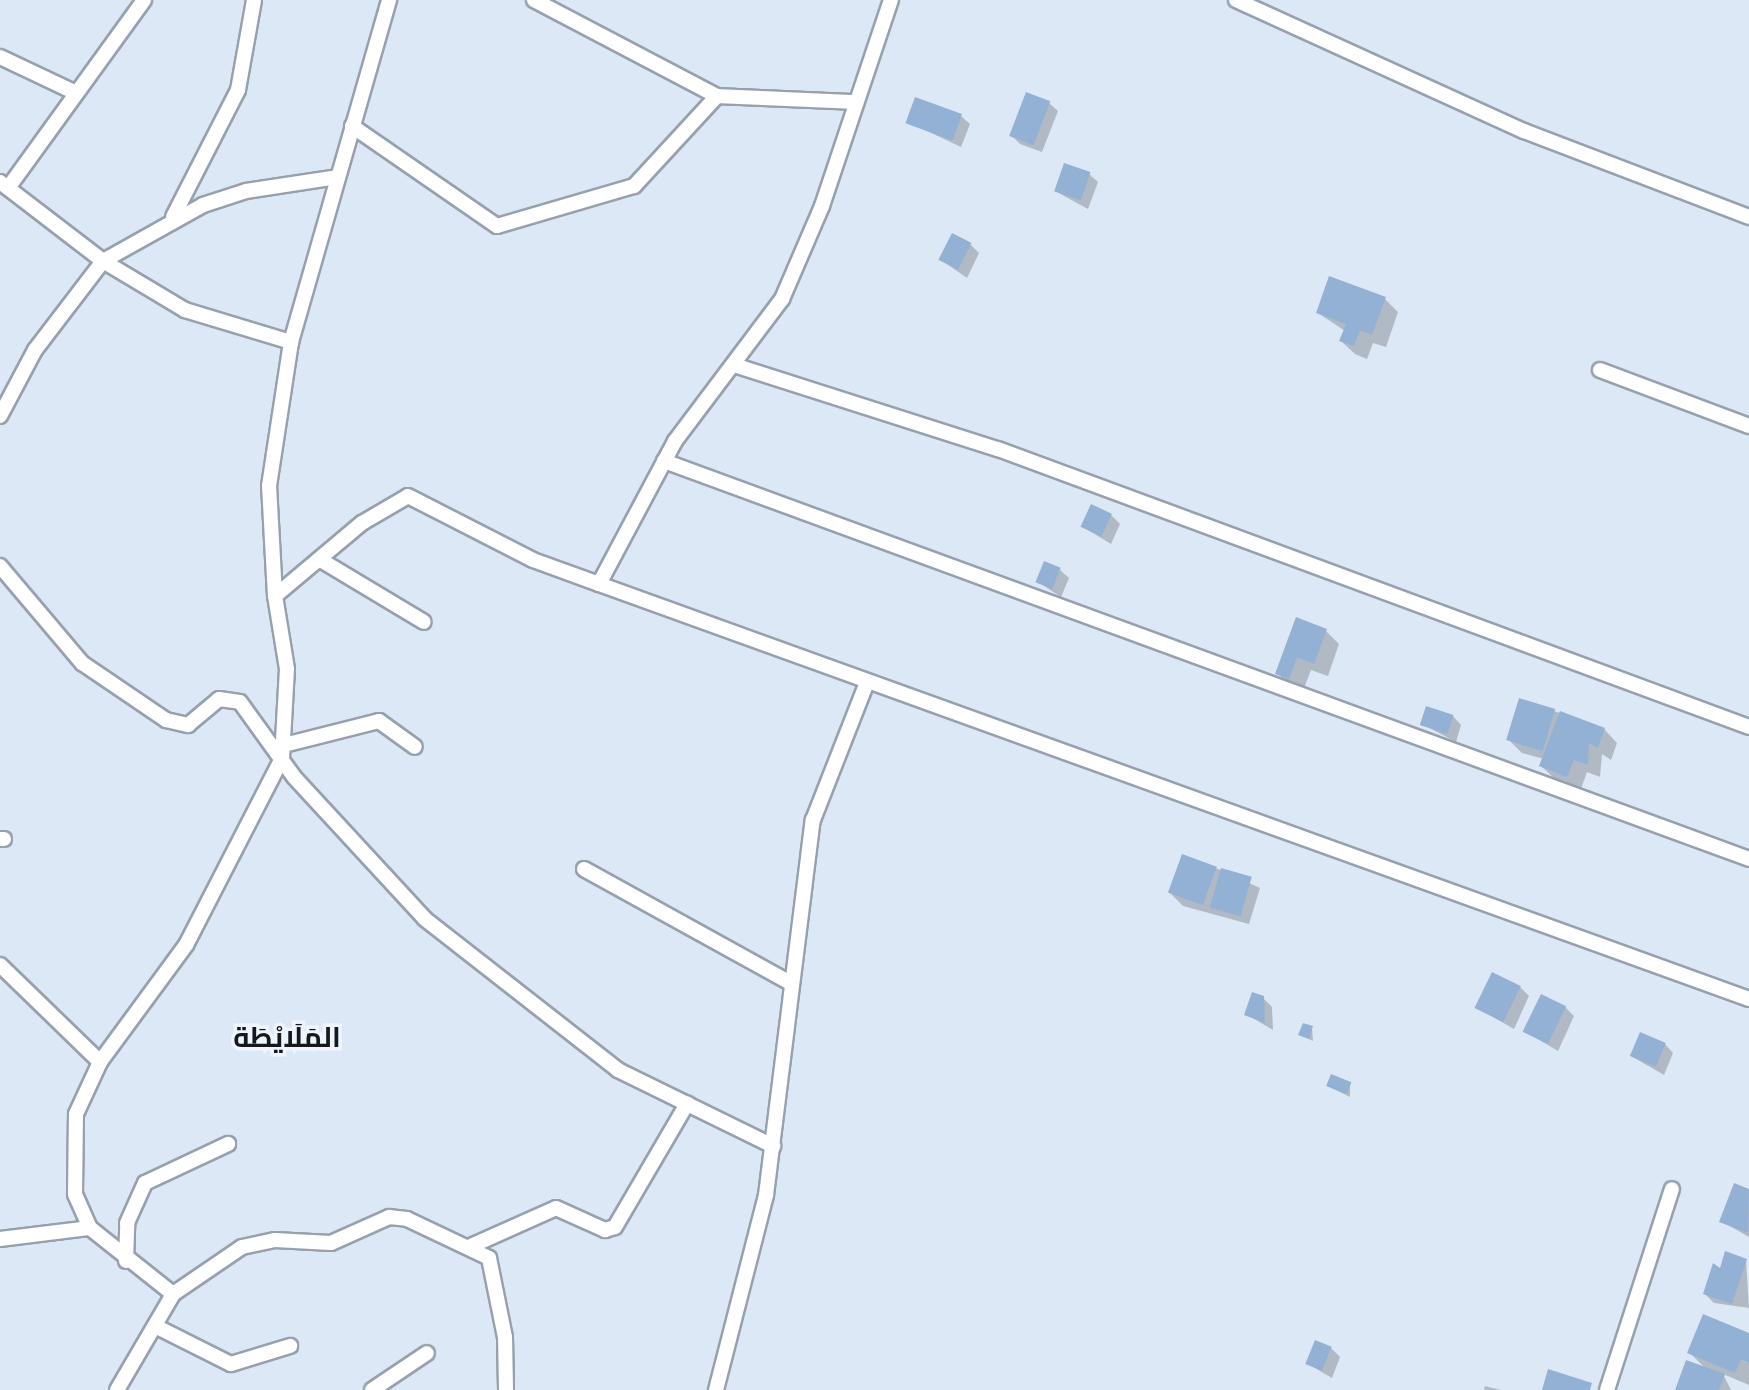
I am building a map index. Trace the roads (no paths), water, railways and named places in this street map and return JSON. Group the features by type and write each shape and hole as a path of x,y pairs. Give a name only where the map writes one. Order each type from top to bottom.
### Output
{"street":[{"path":"144,0 4,185 103,261 185,310 291,342"},
{"path":"173,217 238,90 254,0"},
{"path":"173,1294 126,1261 90,1227 75,1194 73,1163 76,1114 100,1062 186,945 283,751 287,669 275,596 269,486 291,342 389,0"},
{"path":"534,0 717,96 856,102"},
{"path":"599,584 664,461 782,299 891,0"},
{"path":"1236,0 1524,131 1749,217"},
{"path":"0,57 76,93"},
{"path":"352,125 497,226 634,186 717,96"},
{"path":"0,416 35,350 103,261 173,217 246,191 337,177"},
{"path":"734,365 998,449 1749,727"},
{"path":"1600,370 1749,426"},
{"path":"664,461 1749,859"},
{"path":"275,596 319,559 408,496 533,560 1749,999"},
{"path":"319,559 424,622"},
{"path":"0,566 68,649 135,701 179,727 229,697 240,702 425,919 618,1070 774,1146"},
{"path":"716,1390 747,1287 774,1146 789,982 813,820 867,682"},
{"path":"283,751 379,721 415,747"},
{"path":"584,869 789,982"},
{"path":"0,965 100,1062"},
{"path":"471,1246 556,1208 605,1230 615,1227 687,1104"},
{"path":"126,1261 127,1223 145,1183 228,1144"},
{"path":"1607,1390 1672,1189"},
{"path":"117,1390 157,1327 173,1294 242,1247 275,1240 331,1243 389,1217 471,1246 495,1269 506,1390"},
{"path":"0,1239 90,1227"},
{"path":"157,1327 231,1364 290,1346"},
{"path":"372,1390 427,1353"}],"district":[{"name":"المَلَايْطَة","path":"287,1037"}]}
